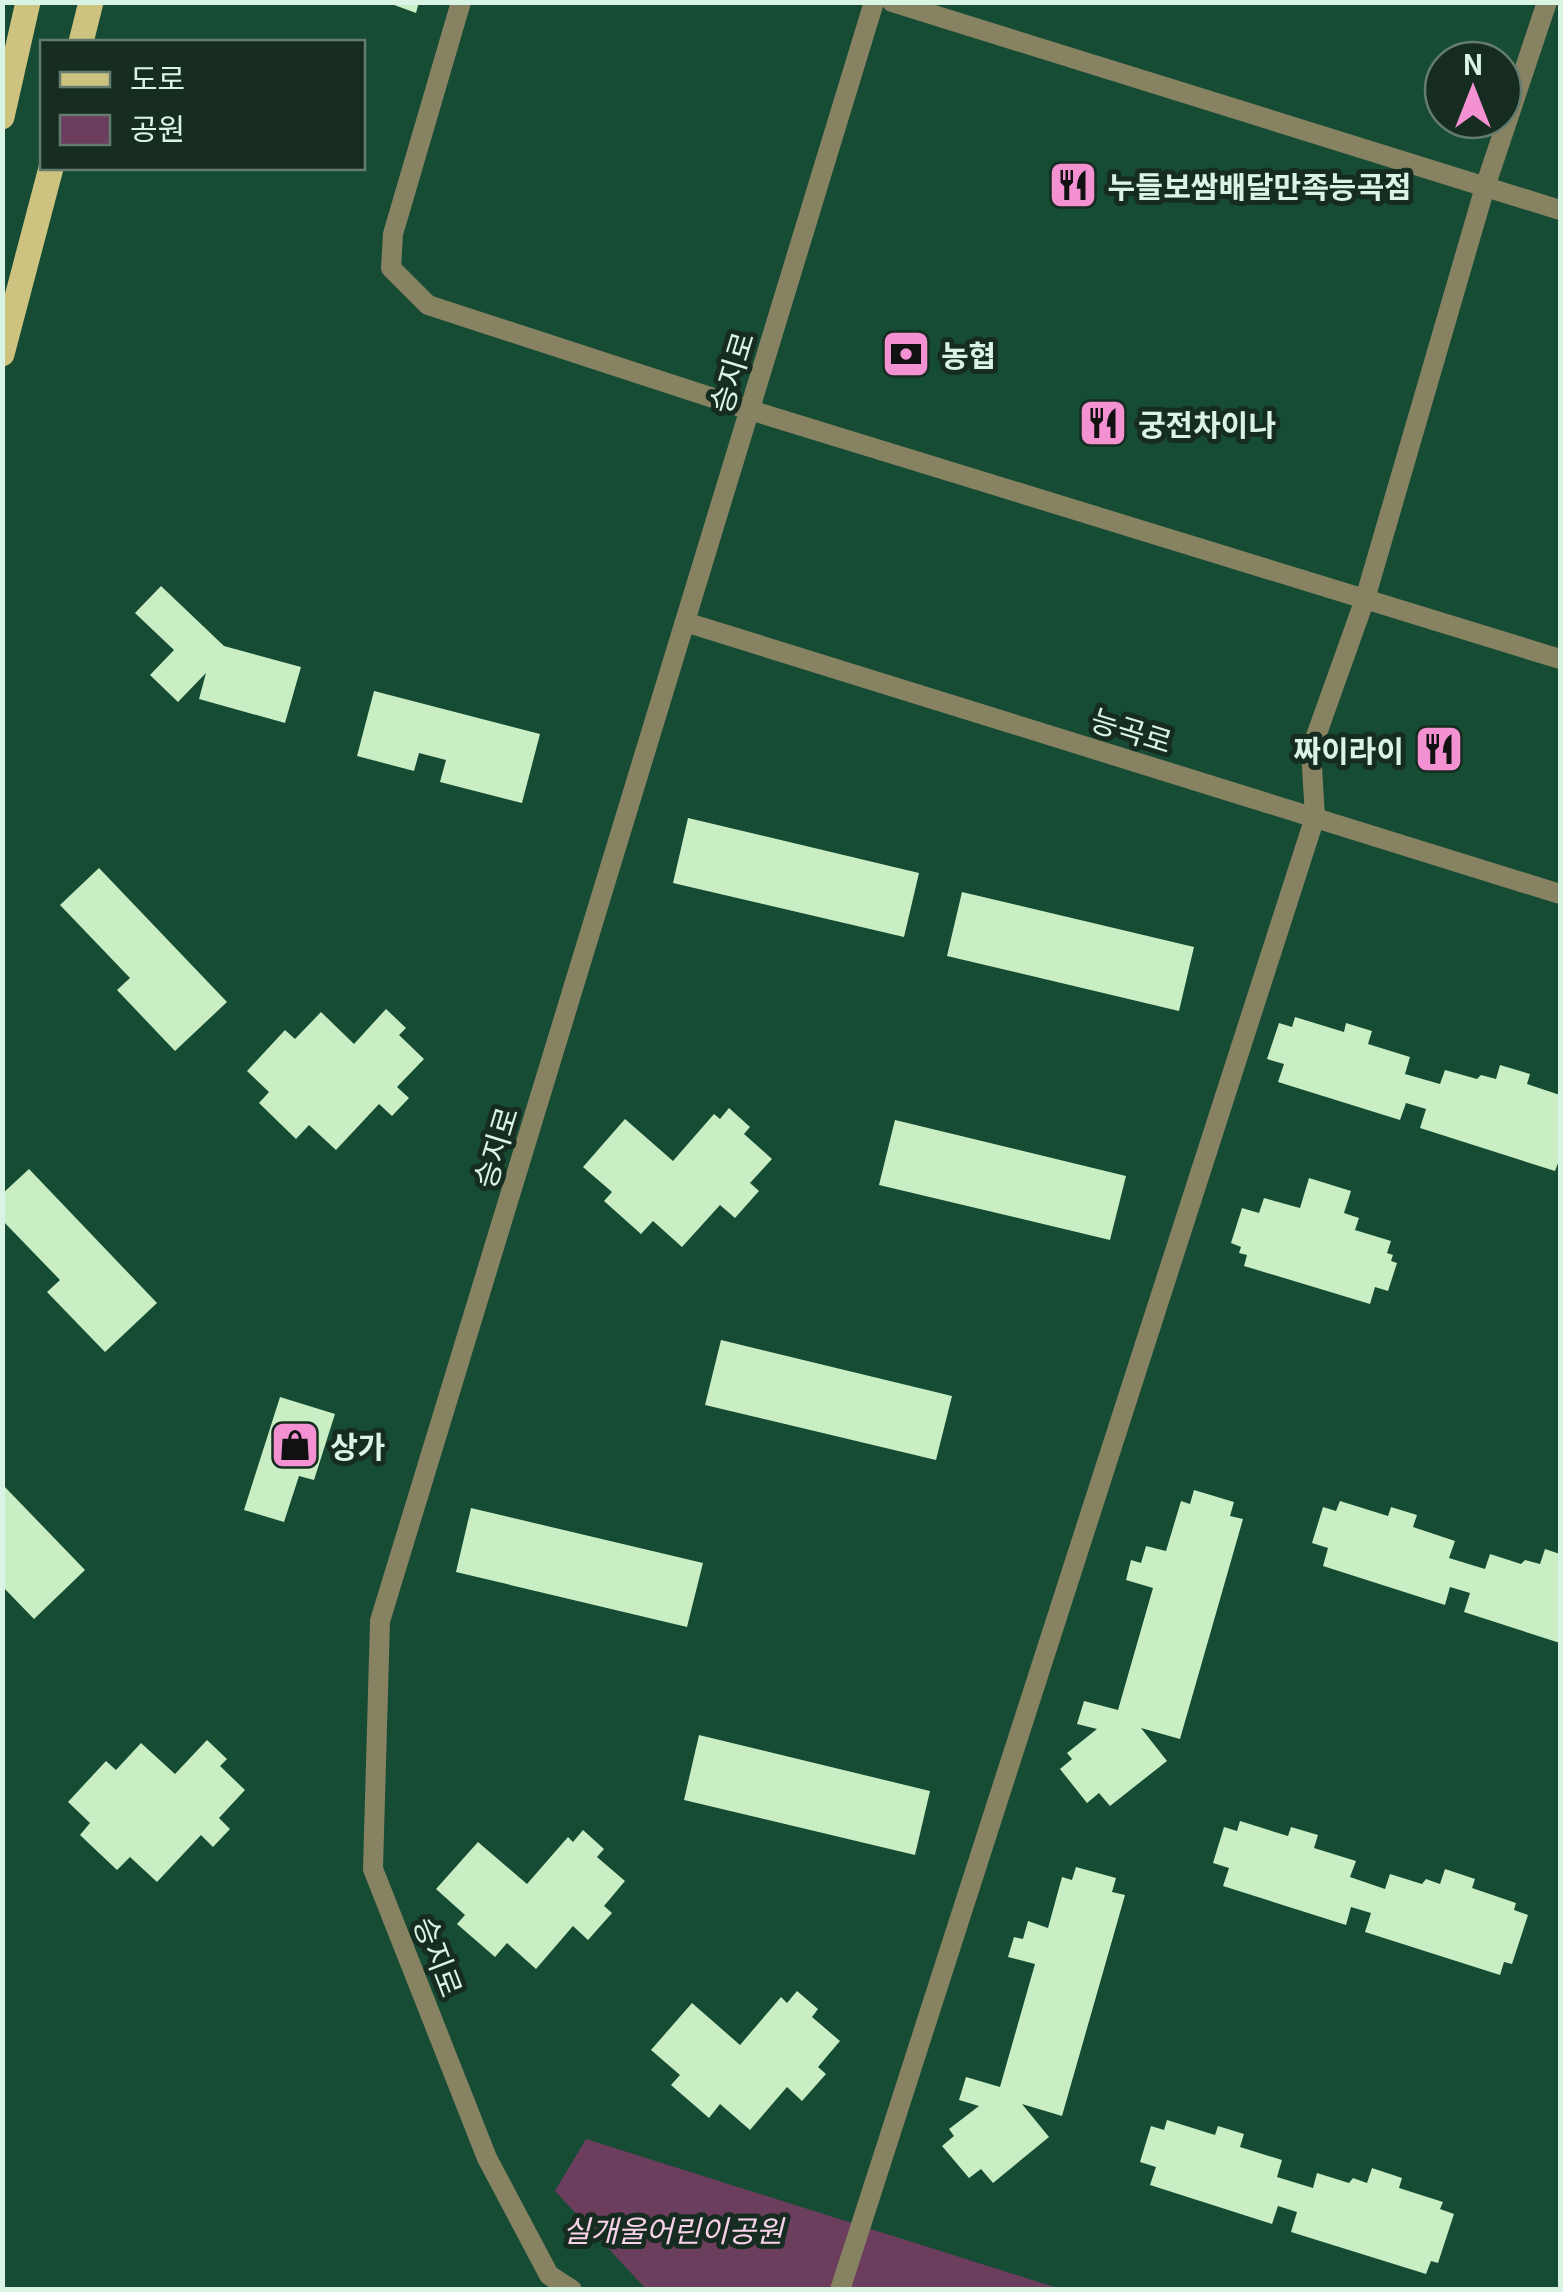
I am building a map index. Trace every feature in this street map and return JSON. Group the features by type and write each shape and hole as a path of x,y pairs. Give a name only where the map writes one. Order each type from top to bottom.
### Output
{"main road":[{"path":"2,116 28,2"},
{"path":"82,40 91,2"},
{"path":"2,354 49,170"}],"street":[{"path":"461,2 393,234 391,268 428,305 750,410 1560,659"},
{"name":"승지로","path":"572,2290 549,2275 486,2158 373,1869 380,1621 874,2"},
{"path":"892,2 1560,210"},
{"path":"840,2290 1315,818 1311,750 1365,599 1485,186 1547,2"},
{"name":"능곡로","path":"685,622 1560,894"}],"green space":[{"name":"실개울어린이공원","path":"586,2139 1061,2289 646,2289 555,2191"}],"building":[{"path":"386,2 419,2 416,13"},
{"path":"161,586 224,646 301,667 285,723 199,699 206,673 178,702 150,675 174,650 135,613"},
{"path":"374,691 540,734 522,803 440,782 446,760 419,753 414,771 357,756"},
{"path":"688,818 919,873 904,937 673,883"},
{"path":"99,868 227,1002 175,1051 117,990 130,978 60,905"},
{"path":"962,892 1194,947 1179,1011 947,956"},
{"path":"386,1009 406,1028 399,1035 424,1059 397,1087 409,1098 392,1116 379,1104 336,1150 309,1125 296,1139 259,1103 269,1092 247,1071 285,1030 295,1039 321,1012 354,1044"},
{"path":"1295,1017 1344,1032 1346,1023 1372,1031 1368,1044 1410,1057 1405,1074 1440,1084 1445,1070 1477,1079 1481,1075 1496,1079 1500,1065 1530,1074 1527,1084 1560,1095 1560,1158 1555,1171 1420,1128 1426,1109 1406,1103 1400,1120 1278,1082 1284,1064 1267,1059 1279,1023 1292,1027"},
{"path":"729,1108 750,1127 744,1134 772,1159 750,1183 759,1191 735,1218 720,1205 682,1247 653,1221 641,1234 604,1201 612,1192 583,1167 625,1119 673,1161 714,1114 720,1119"},
{"path":"895,1120 1126,1176 1110,1240 879,1185"},
{"path":"29,1169 157,1303 105,1352 47,1292 60,1280 2,1220 2,1194"},
{"path":"1309,1178 1351,1191 1344,1213 1359,1218 1355,1230 1391,1241 1387,1253 1397,1263 1388,1291 1375,1287 1370,1304 1244,1266 1247,1255 1239,1253 1241,1247 1231,1243 1242,1208 1259,1213 1264,1198 1300,1208"},
{"path":"721,1340 952,1396 936,1460 705,1405"},
{"name":"상가","path":"280,1397 335,1414 314,1480 299,1476 284,1522 244,1510"},
{"path":"2,1484 85,1570 34,1619 2,1586"},
{"path":"1194,1490 1234,1502 1230,1516 1243,1519 1180,1739 1141,1728 1167,1761 1110,1806 1099,1793 1087,1803 1060,1769 1072,1759 1067,1753 1097,1729 1077,1724 1084,1701 1118,1710 1153,1588 1126,1580 1131,1560 1141,1563 1146,1546 1166,1551 1181,1501 1190,1504"},
{"path":"1340,1501 1388,1516 1391,1507 1417,1515 1413,1527 1455,1541 1449,1558 1485,1569 1490,1554 1521,1564 1525,1560 1540,1564 1545,1549 1560,1554 1560,1643 1464,1612 1470,1593 1450,1587 1445,1605 1323,1566 1328,1548 1312,1543 1323,1507 1336,1511"},
{"path":"471,1508 703,1563 687,1627 456,1572"},
{"path":"699,1735 930,1791 915,1855 684,1800"},
{"path":"207,1740 227,1759 220,1766 245,1790 219,1818 230,1829 213,1847 201,1835 157,1882 130,1857 117,1870 80,1835 90,1823 68,1802 106,1761 116,1770 141,1743 175,1774"},
{"path":"1240,1821 1288,1836 1291,1827 1318,1835 1314,1848 1356,1861 1350,1877 1385,1889 1390,1874 1422,1884 1426,1879 1440,1884 1445,1869 1475,1879 1472,1888 1516,1903 1514,1910 1528,1915 1512,1964 1504,1962 1500,1975 1365,1932 1371,1913 1351,1907 1346,1925 1223,1886 1229,1868 1213,1863 1224,1827 1237,1831"},
{"path":"583,1830 604,1849 597,1857 625,1881 604,1906 612,1913 588,1940 573,1926 536,1969 507,1943 495,1957 457,1924 465,1915 436,1889 478,1842 527,1884 568,1837 573,1842"},
{"path":"1076,1867 1116,1878 1112,1892 1125,1895 1062,2116 1022,2104 1049,2137 993,2183 981,2169 969,2178 942,2146 954,2136 949,2129 979,2106 959,2100 966,2077 1000,2087 1035,1964 1008,1957 1014,1937 1023,1939 1028,1921 1048,1928 1062,1877 1072,1880"},
{"path":"797,1991 818,2009 812,2017 840,2041 818,2067 826,2074 802,2101 787,2087 750,2130 720,2104 709,2118 671,2085 680,2075 651,2050 692,2003 740,2045 781,1997 787,2003"},
{"path":"1167,2120 1215,2135 1218,2126 1244,2134 1240,2147 1282,2160 1277,2177 1313,2188 1317,2173 1349,2183 1353,2178 1367,2183 1372,2168 1402,2178 1399,2188 1443,2202 1440,2209 1454,2214 1438,2263 1431,2261 1426,2274 1291,2232 1297,2212 1278,2206 1272,2224 1150,2185 1156,2167 1140,2162 1151,2126 1164,2130"}],"place":[{"name":"누들보쌈배달만족능곡점","path":"1073,185"},
{"name":"농협","path":"906,354"},
{"name":"궁전차이나","path":"1103,423"},
{"name":"짜이라이","path":"1439,749"},
{"name":"상가","path":"295,1445"}]}
